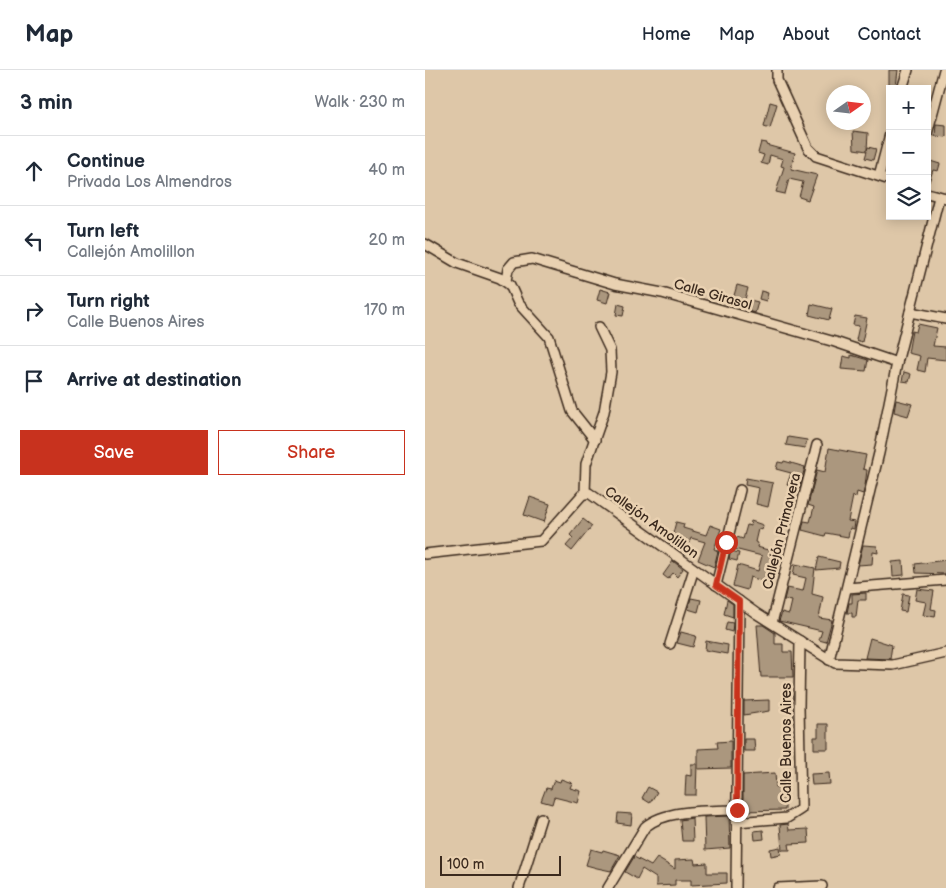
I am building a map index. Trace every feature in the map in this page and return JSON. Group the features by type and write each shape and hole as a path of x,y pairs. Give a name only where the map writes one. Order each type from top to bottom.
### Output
{"street":[{"path":"777,70 777,80 807,148 816,156 886,179"},
{"path":"903,85 908,70"},
{"path":"928,130 944,70"},
{"path":"879,176 886,149"},
{"path":"829,660 879,453 897,363 943,198 931,194"},
{"path":"425,244 457,263 506,281 518,303 549,337 572,411 595,440"},
{"name":"Calle Girasol","path":"506,281 508,269 520,259 532,259 615,284 662,293 835,342 897,363"},
{"path":"910,312 946,319"},
{"path":"585,493 585,471 609,393 611,372 610,350 599,327"},
{"name":"Callejón Primavera","path":"772,623 817,446"},
{"path":"716,585 739,490"},
{"name":"Callejón Amolillon","path":"425,554 541,542 585,493 589,493 716,585 829,660 842,665 893,665 946,653"},
{"path":"670,644 694,569"},
{"path":"847,588 946,580"},
{"path":"736,888 739,601"},
{"name":"Calle Buenos Aires","path":"736,822 787,818 801,809 800,641"},
{"path":"608,888 645,827 652,821 660,817 702,811 737,810"},
{"path":"519,888 541,818"},
{"path":"778,888 823,886"}],"building":[{"path":"889,70 898,70 896,85 889,85"},
{"path":"770,102 777,104 770,128 764,126"},
{"path":"936,124 946,125 946,137 935,136"},
{"path":"853,131 868,133 867,150 868,147 876,149 873,160 865,158 867,151 854,149"},
{"path":"761,142 795,153 791,169 817,175 808,200 799,197 803,182 789,179 785,194 776,192 784,167 781,166 783,159 770,155 768,165 761,163 764,155 758,153"},
{"path":"931,161 940,164 938,171 933,170 931,176"},
{"path":"737,285 748,288 744,303 733,299"},
{"path":"600,289 610,292 607,303 597,300"},
{"path":"761,291 768,293 766,301 759,299"},
{"path":"750,300 758,302 755,313 747,311"},
{"path":"618,304 625,306 623,316 616,315"},
{"path":"811,304 832,309 829,320 809,315"},
{"path":"855,316 867,318 862,342 856,340 859,326 853,325"},
{"path":"918,324 937,328 933,346 946,347 946,360 927,358 925,372 917,370 920,356 908,353 912,331 916,332"},
{"path":"851,355 868,360 866,371 841,369 843,356 851,358"},
{"path":"904,372 911,374 909,382 902,381"},
{"path":"896,400 912,404 908,416 894,412"},
{"path":"788,437 807,440 805,448 786,445"},
{"path":"829,448 866,455 863,469 867,470 865,486 863,494 857,492 856,497 853,496 848,521 855,522 854,529 850,528 848,537 826,533 825,536 802,530 804,521 810,522 814,507 808,505 817,470 825,472"},
{"path":"784,461 805,467 799,489 787,485 791,473 776,469 778,462 783,463"},
{"path":"746,478 773,483 768,507 756,504 759,488 745,485"},
{"path":"530,497 550,504 544,522 524,515"},
{"path":"583,519 592,526 572,551 566,546 573,538 570,535"},
{"path":"751,521 763,525 762,530 758,529 755,542 758,543 757,547 779,553 779,558 772,584 750,577 747,590 733,586 738,565 758,571 762,556 734,549 737,537 743,539 747,525 750,526"},
{"path":"676,522 684,524 683,528 706,535 710,525 721,529 714,549 718,551 714,567 698,560 705,542 691,538 689,543 672,537"},
{"path":"863,545 877,546 878,553 873,552 872,564 858,565"},
{"path":"731,551 739,553 737,561 729,559"},
{"path":"819,557 840,562 839,568 816,570"},
{"path":"946,560 946,574 916,573 915,564"},
{"path":"673,561 683,569 677,577 673,573 668,579 663,575"},
{"path":"903,561 904,575 893,576 892,562"},
{"path":"795,564 815,568 812,594 823,597 819,618 832,620 826,642 819,640 822,631 779,621 782,612 789,614 792,601 784,600 787,588 803,591 806,578 793,575"},
{"path":"917,589 934,591 931,609 936,610 935,617 923,615 926,602 915,600"},
{"path":"866,593 866,600 858,600 856,617 852,617 852,613 847,613 849,603 852,603 852,594"},
{"path":"903,594 909,595 906,612 900,611"},
{"path":"691,598 701,600 698,612 688,609"},
{"path":"727,600 733,604 733,617 724,614"},
{"path":"727,622 733,623 732,632 725,630"},
{"path":"757,625 763,625 775,633 775,644 783,644 783,652 792,652 793,677 761,677"},
{"path":"681,632 696,636 693,647 677,643"},
{"path":"870,638 892,645 890,659 865,658"},
{"path":"706,641 728,645 727,654 705,650"},
{"path":"769,700 769,711 744,715 744,701"},
{"path":"818,724 828,724 828,749 814,749 814,737 818,737"},
{"path":"744,739 754,739 755,751 744,751"},
{"path":"731,741 731,768 698,769 698,749 718,748 717,742"},
{"path":"691,764 697,764 696,795 685,795 686,775 691,776"},
{"path":"775,773 776,787 785,786 785,810 743,811 743,775"},
{"path":"829,773 830,784 812,785 811,774"},
{"path":"561,779 572,783 570,788 581,791 578,803 554,797 552,804 541,801 546,788 551,789 554,780 560,782"},
{"path":"648,787 657,792 650,803 642,798"},
{"path":"618,813 632,814 631,825 617,823"},
{"path":"729,816 730,848 705,850 704,817"},
{"path":"692,818 693,841 682,841 680,820"},
{"path":"788,824 789,830 808,829 809,843 789,844 790,850 782,850 780,825"},
{"path":"763,830 764,839 755,840 754,831"},
{"path":"780,847 781,854 771,856 770,849"},
{"path":"591,849 620,855 611,871 586,865"},
{"path":"634,857 651,866 657,858 675,869 675,860 694,859 695,864 707,863 707,873 727,873 727,883 691,885 691,880 675,880 675,885 656,886 656,878 642,869 637,879 625,872"}],"route":[{"path":"726,542 716,585 739,601 737,810"}]}
